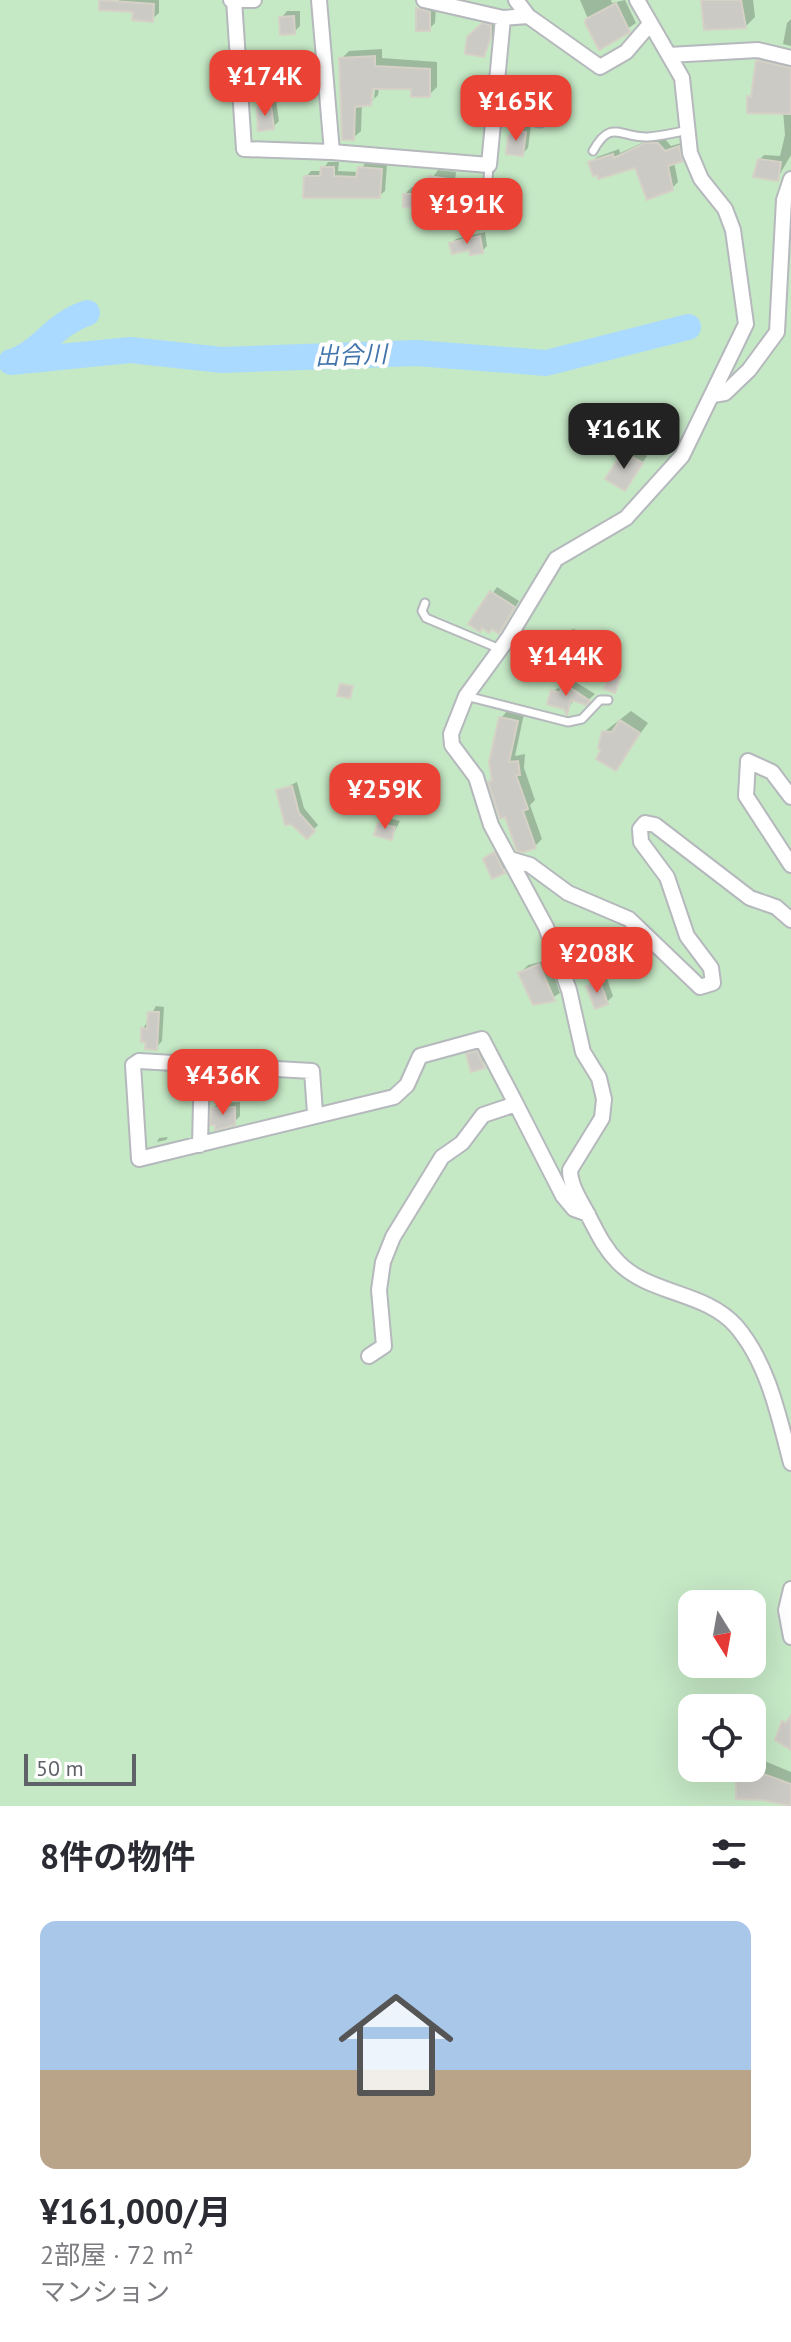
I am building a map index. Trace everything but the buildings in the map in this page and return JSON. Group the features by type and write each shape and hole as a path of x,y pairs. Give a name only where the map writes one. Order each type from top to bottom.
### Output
{"street":[{"path":"254,0 233,0 244,149 332,152 489,165 503,18"},
{"path":"319,0 332,152"},
{"path":"424,0 503,18 528,16"},
{"path":"516,0 528,16 600,67 626,52 650,24"},
{"path":"637,0 682,78 690,153 701,179 725,209 733,230 746,324 682,456 626,518 556,559 500,649 466,696 451,734 452,745 476,777 491,825 558,953 583,1052 599,1078 604,1099 597,1132 570,1170 570,1178 603,1244 619,1263 646,1281 718,1310 737,1327 760,1366 773,1397 791,1463"},
{"path":"669,55 758,50 791,58"},
{"path":"713,395 725,393 749,370 777,332 784,200 791,179"},
{"path":"791,797 772,772 748,761 746,796 791,865"},
{"path":"510,859 530,865 568,893 629,919 700,987 713,983 711,968 687,936 667,877 641,842 640,829 645,823 655,825 750,898 776,907 791,920"},
{"path":"315,1113 312,1071 202,1063 139,1061 133,1065 139,1159 315,1113 394,1097 407,1085 420,1056 482,1039 563,1196 574,1209 588,1214"},
{"path":"200,1145 202,1063"},
{"path":"369,1356 384,1346 379,1290 383,1262 393,1237 442,1157 462,1143 483,1115 516,1104"},
{"path":"791,1589 786,1610 791,1637"}],"lane":[{"path":"494,114 541,123"},
{"path":"593,151 600,138 614,131 649,137 688,130"},
{"path":"486,206 489,165"},
{"path":"425,603 422,611 426,618 500,649"},
{"path":"466,696 568,722 582,719 600,700 608,700"}],"green space":[{"path":"0,0 791,0 791,1806 0,1806"}],"waterway":[{"name":"出合川","path":"15,361 66,324 87,313"},
{"name":"出合川","path":"11,362 130,350 222,360 416,353 546,363 688,327"}]}
